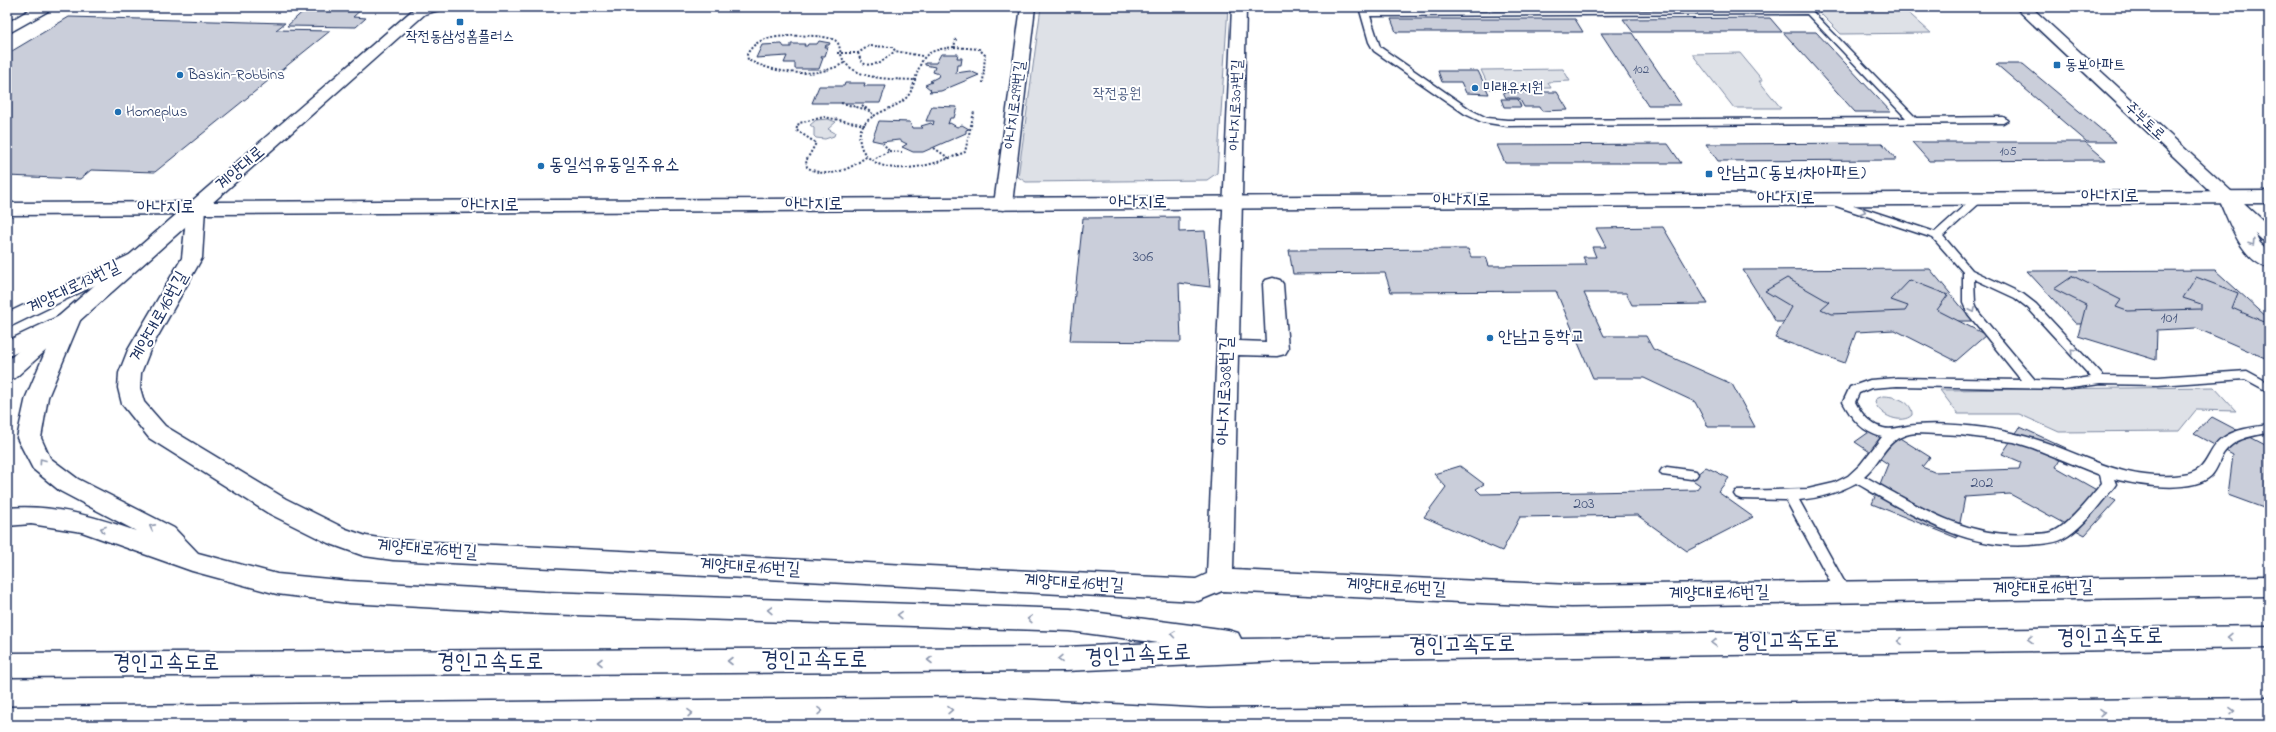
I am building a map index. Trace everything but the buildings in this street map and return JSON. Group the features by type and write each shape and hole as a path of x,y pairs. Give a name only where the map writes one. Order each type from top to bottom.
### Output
{"main road":[{"path":"7,29 45,7"},
{"name":"아나지로299번길","path":"1003,204 1028,7"},
{"name":"아나지로307번길","path":"1232,202 1239,7"},
{"name":"주부토로","path":"2022,7 2269,236"},
{"name":"계양대로","path":"7,373 424,8"},
{"name":"아나지로","path":"7,209 2269,196"},
{"path":"2227,197 2269,226"},
{"path":"2227,197 2252,246 2269,262"},
{"name":"아나지로308번길","path":"1220,580 1232,202"},
{"name":"계양대로16번길","path":"196,208 192,258 139,350 130,373 129,388 133,404 157,432 277,506 337,536 364,546 393,550 1198,590 1220,580 1571,596 2269,586"},
{"name":"계양대로13번길","path":"7,320 141,256"},
{"path":"1227,348 1277,348 1272,284"},
{"path":"7,350 70,318"},
{"path":"70,318 37,396 29,438 41,463 69,485 165,534 192,561"},
{"path":"7,517 31,515 84,523 192,561 277,584 349,592 544,603 1070,620 1281,649"},
{"name":"경인고속도로","path":"7,665 1065,659 1281,649 2269,636"},
{"path":"7,720 977,710 1209,722"},
{"path":"1165,725 1209,722 2269,711"}],"lane":[{"path":"1914,121 1806,9 1364,10 1377,49 1468,112 1485,120 1507,123 1914,121 2003,120"},
{"path":"1937,236 1979,198"},
{"path":"1826,199 1937,236 1968,272 2019,296 2032,306 2100,380"},
{"path":"1968,272 1969,303 1974,314 2031,384"},
{"path":"2269,388 2247,375 2158,381 2100,380 2064,385 1897,382 1870,384 1854,390 1849,402 1856,415 1866,426 1882,433 1946,429 1997,435 2031,442 2089,466 2126,477 2160,481 2185,480 2202,475 2211,468 2224,444 2231,439 2269,429"},
{"path":"1741,494 1790,495 1825,491 1847,484 1865,468 1882,443 1898,431"},
{"path":"1855,477 1941,524 1974,537 2000,542 2020,542 2057,536 2098,498 2109,484 2106,471"},
{"path":"1667,472 1691,474"},
{"path":"1790,495 1843,592"}],"path":[{"path":"844,63 835,68 821,72 796,72 755,65 748,60 747,54 758,42 765,39 823,37 834,39 838,44 838,53 844,63 864,75 878,79 914,80"},
{"path":"954,47 956,40"},
{"path":"838,53 858,53 862,49 874,46 893,47 895,51 922,56"},
{"path":"974,112 965,152 951,159 928,166 909,168 880,164 871,160 859,144 859,135 865,125 875,116 894,107 908,95 922,56 930,51 954,47 974,48 985,55 983,83"},
{"path":"858,53 861,61 866,66 875,66 895,51"},
{"path":"841,103 868,110"},
{"path":"862,105 875,116"},
{"path":"865,125 839,118 820,116 799,123 796,130 816,143 806,161 807,167 810,170 818,172 838,172 858,164 867,156"},
{"path":"883,143 889,151"},
{"path":"934,148 951,159"},
{"path":"871,160 889,151 902,152"}],"green space":[{"name":"작전공원","path":"1041,7 1228,7 1217,173 1207,180 1026,182 1018,177"},
{"path":"1814,7 1902,7 1931,33 1841,34"},
{"path":"1740,53 1763,81 1759,81 1781,108 1734,108 1692,54"},
{"path":"1563,69 1570,81 1548,82 1551,88 1490,89 1481,70"},
{"path":"828,119 836,122 828,129 835,133 834,136 825,139 816,138 814,136 814,128 810,125 816,120"},
{"path":"2214,387 2236,411 2196,410 2179,431 2059,432 2019,414 1958,414 1940,390"},
{"path":"1883,396 1902,400 1909,406 1912,415 1908,418 1897,419 1886,415 1877,407 1875,402 1876,399"}],"place":[{"name":"작전동삼성홈플러스","path":"460,22"},
{"name":"동보아파트","path":"2057,65"},
{"name":"Baskin-Robbins","path":"180,75"},
{"name":"미래유치원","path":"1475,88"},
{"name":"Homeplus","path":"118,112"},
{"name":"동일석유동일주유소","path":"541,166"},
{"name":"안남고(동보1차아파트)","path":"1709,174"},
{"name":"안남고등학교","path":"1490,338"}]}
